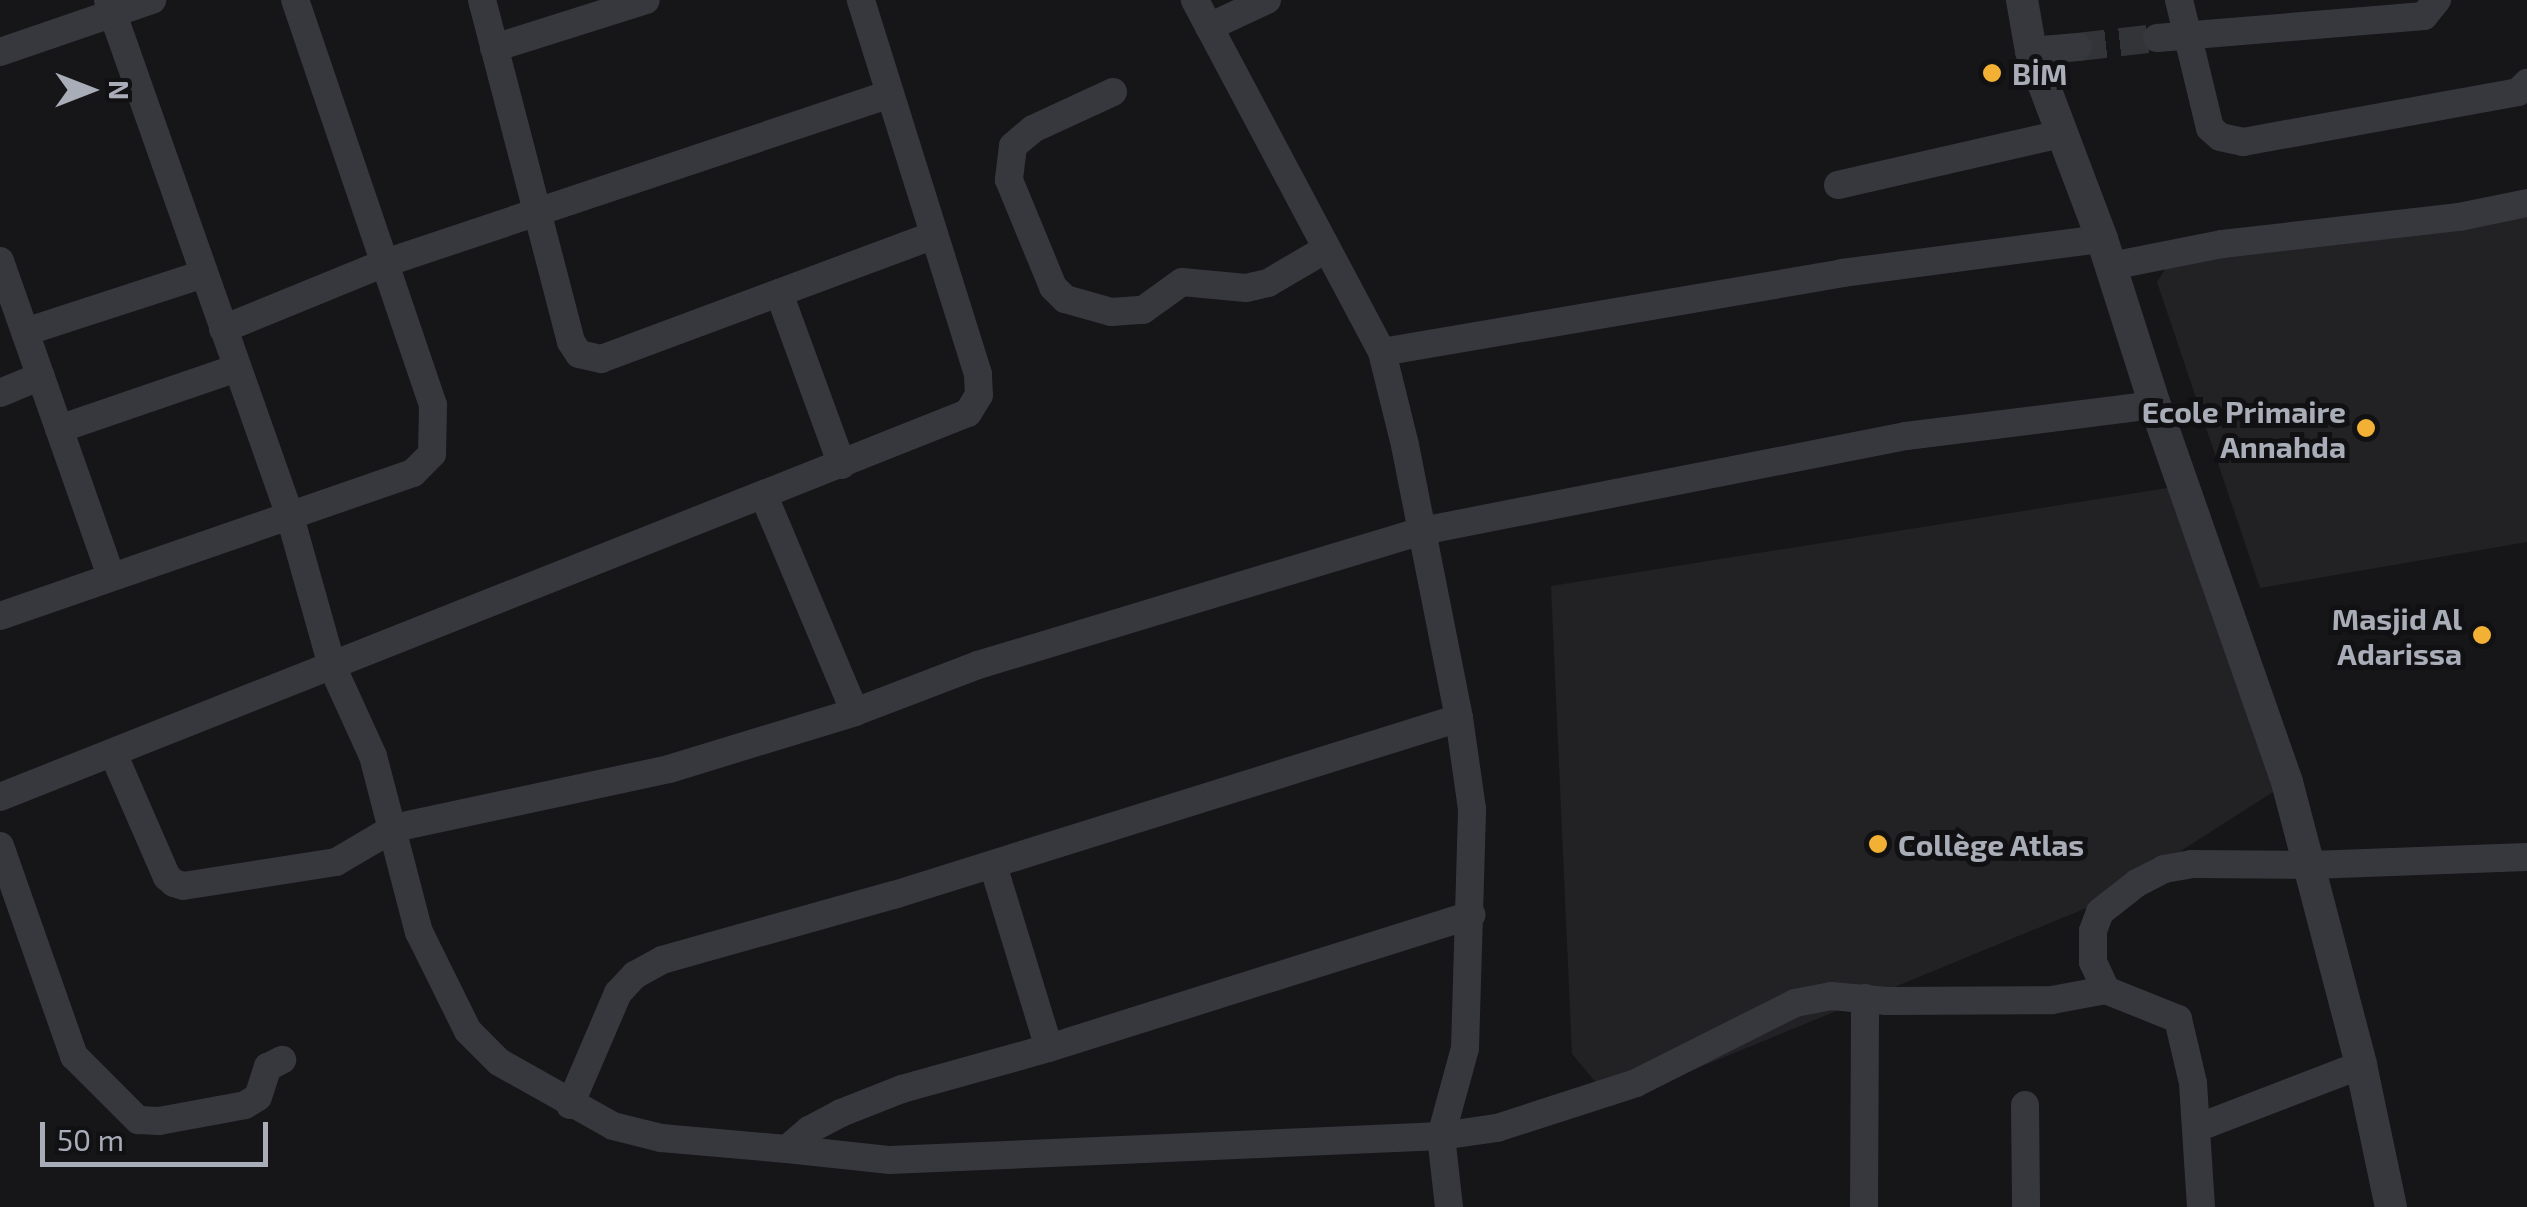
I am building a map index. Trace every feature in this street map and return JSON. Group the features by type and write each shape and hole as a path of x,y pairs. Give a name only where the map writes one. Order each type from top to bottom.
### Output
{"street":[{"path":"0,52 110,7 152,0"},
{"path":"0,616 413,473 432,454 433,405 296,0"},
{"path":"482,0 571,342 586,358 601,359 932,236"},
{"path":"494,48 646,0"},
{"path":"0,797 959,420 978,395 978,374 887,96 860,0"},
{"path":"1195,0 1382,352 1422,531 1460,718 1472,809 1472,915 1465,1048 1441,1136 1447,1207"},
{"path":"1210,27 1267,0"},
{"path":"2022,0 2031,52 2106,253 2277,753 2311,865 2392,1207"},
{"path":"2179,0 2210,128 2220,137 2243,142 2518,92 2527,84"},
{"path":"2157,38 2424,16 2437,0"},
{"path":"110,7 290,513 332,666 373,756 419,932 468,1031 498,1062 570,1105 613,1126 661,1138 890,1160 1441,1136 1498,1128 1636,1083 1795,1003 1831,996 2052,1000 2106,990 2178,1019 2193,1083 2201,1207"},
{"path":"2031,52 2078,47"},
{"path":"1114,92 1032,129 1013,146 1009,180 1053,287 1066,299 1112,312 1143,310 1182,282 1246,288 1268,283 1326,249"},
{"path":"223,328 385,264 887,96"},
{"path":"1838,185 2061,134"},
{"path":"1382,352 1842,273 2222,244 2459,217 2527,202"},
{"path":"0,261 111,576"},
{"path":"25,332 204,274"},
{"path":"779,293 842,465"},
{"path":"59,429 238,368"},
{"path":"0,393 41,376"},
{"path":"113,753 167,877 184,886 336,862 394,828 669,769 855,712 978,666 1422,531 1868,442 2155,405"},
{"path":"764,496 855,712"},
{"path":"570,1105 618,992 635,975 662,960 993,865 1460,718"},
{"path":"0,846 74,1056 138,1120 159,1121 244,1105 258,1097 268,1068 282,1060"},
{"path":"2106,990 2092,962 2093,931 2100,912 2138,882 2164,870 2192,864 2311,865 2527,857"},
{"path":"993,865 1049,1048"},
{"path":"786,1149 809,1130 902,1090 1472,915"},
{"path":"1864,1207 1865,998"},
{"path":"2196,1128 2361,1064"},
{"path":"2025,1105 2026,1207"}],"shaded area":[{"name":"Ecole Primaire Annahda","path":"2527,214 2527,542 2260,588 2157,282 2172,258"},
{"name":"Collège Atlas","path":"2180,486 2284,785 2101,902 1613,1103 1572,1054 1551,586"}],"tunnel":[{"path":"2078,47 2157,38"}],"place":[{"name":"BİM","path":"1992,73"},
{"name":"Ecole Primaire Annahda","path":"2366,428"},
{"name":"Masjid Al Adarissa","path":"2482,635"},
{"name":"Collège Atlas","path":"1878,844"}]}
